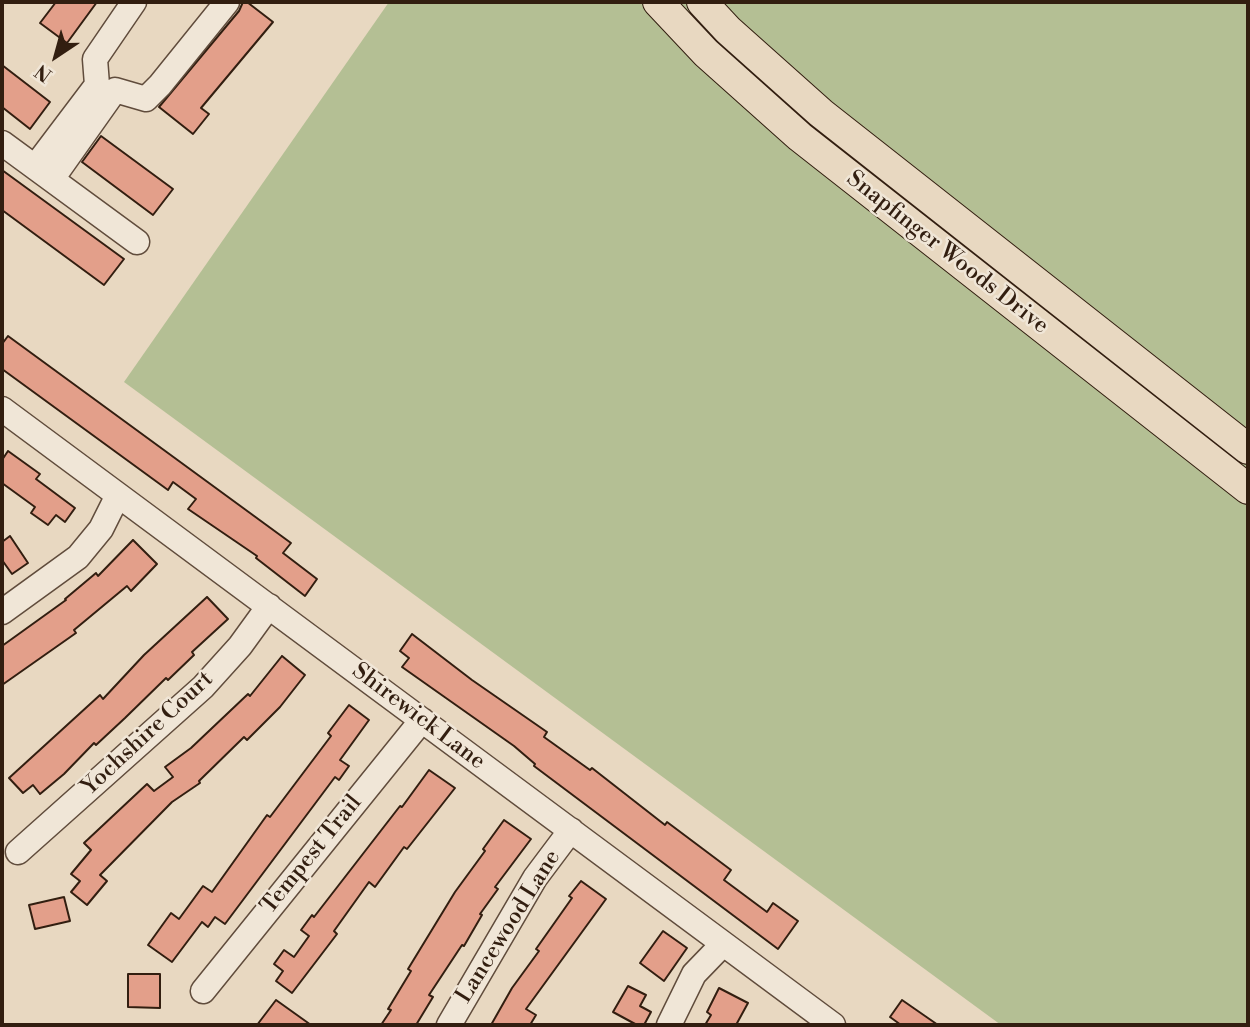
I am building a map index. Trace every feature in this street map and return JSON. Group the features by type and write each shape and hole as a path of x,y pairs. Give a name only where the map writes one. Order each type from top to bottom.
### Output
{"main road":[{"name":"Snapfinger Woods Drive","path":"658,2 706,53 800,137 1248,489"},
{"name":"Snapfinger Woods Drive","path":"702,2 763,61 832,121 1248,449"}],"street":[{"path":"43,173 97,85 95,59 134,2"},
{"path":"43,173 115,90 146,99 227,2"},
{"path":"745,88 763,61"},
{"path":"2,143 137,242"},
{"name":"Shirewick Lane","path":"2,409 833,1025"},
{"path":"2,612 78,556 101,528 118,495"},
{"name":"Yochshire Court","path":"18,852 203,687 240,646 269,606"},
{"name":"Tempest Trail","path":"203,991 422,720"},
{"name":"Lancewood Lane","path":"449,1025 535,878 571,830"},
{"path":"669,1025 694,974 723,944"}],"green space":[{"path":"389,2 1248,2 1248,1025 1001,1025 124,382"}],"building":[{"path":"56,2 97,2 67,43 40,23"},
{"path":"243,2 247,2 273,22 201,108 209,114 193,134 159,107 239,11"},
{"path":"2,65 50,102 30,129 2,107"},
{"path":"101,136 173,189 153,215 82,162"},
{"path":"2,170 124,259 104,285 2,210"},
{"path":"8,336 291,543 283,553 317,579 305,596 256,558 257,556 188,509 196,499 173,482 168,490 2,369 2,344"},
{"path":"8,451 40,474 36,479 75,508 65,522 56,515 48,525 31,513 35,507 2,483 2,460"},
{"path":"10,536 28,563 12,574 2,560 2,542"},
{"path":"133,540 157,564 131,591 127,586 74,630 76,633 2,685 2,646 66,600 96,573 98,576"},
{"path":"207,597 228,619 192,652 194,655 168,680 166,678 96,745 94,743 64,774 40,794 33,785 23,793 9,778 100,695 103,699 144,655"},
{"path":"412,634 547,732 544,737 590,770 592,768 665,825 667,822 731,870 724,880 767,912 773,903 798,921 778,949 534,766 535,764 514,746 402,667 409,658 400,651"},
{"path":"282,656 305,675 280,707 247,740 244,737 199,781 200,783 172,802 100,875 107,881 87,905 71,892 80,881 71,874 91,850 84,843 147,784 154,791 173,777 165,767 191,748 248,694 250,696"},
{"path":"349,705 369,720 340,760 349,766 339,780 335,777 225,924 215,917 208,927 202,922 172,962 148,945 171,913 179,919 203,886 212,892 267,815 270,817 331,736 328,733"},
{"path":"429,770 455,788 407,849 404,847 375,887 369,882 334,931 337,934 292,993 276,981 283,971 274,964 284,950 294,957 309,936 301,930"},
{"path":"504,820 531,839 495,887 498,889 480,914 482,915 464,946 462,945 429,995 433,997 416,1025 381,1025 411,971 408,969 455,892"},
{"path":"581,881 606,899 526,1009 536,1015 530,1025 491,1025 512,988 539,951 536,949 572,898 569,896"},
{"path":"64,897 70,921 35,929 29,905"},
{"path":"663,931 687,948 664,981 640,963"},
{"path":"128,974 160,974 160,1008 128,1007"},
{"path":"628,986 646,995 640,1006 651,1012 644,1025 637,1025 613,1012"},
{"path":"719,988 748,1003 736,1025 705,1025 711,1015 707,1012"},
{"path":"276,1000 311,1025 257,1025"},
{"path":"902,1000 938,1025 901,1025 890,1017"}]}
